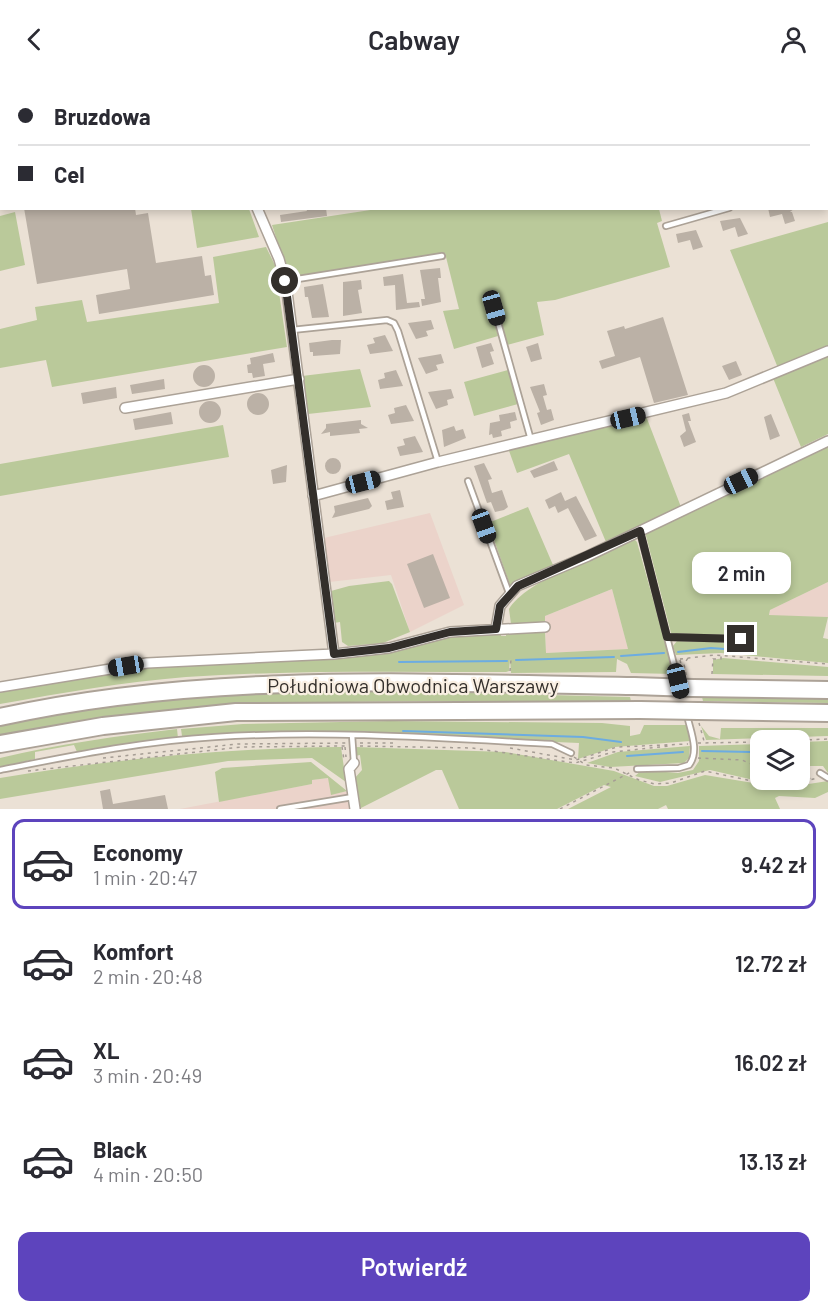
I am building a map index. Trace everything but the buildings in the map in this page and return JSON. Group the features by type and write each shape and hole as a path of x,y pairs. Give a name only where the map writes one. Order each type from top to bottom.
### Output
{"highway":[{"name":"Południowa Obwodnica Warszawy","path":"0,717 89,701 246,686 323,683 634,686 686,694 828,690"},
{"name":"Południowa Obwodnica Warszawy","path":"0,744 103,726 236,712 828,713"}],"street":[{"path":"259,210 279,259 285,281 334,654"},
{"path":"314,496 438,462 726,393 828,351"},
{"path":"125,408 299,379"},
{"path":"496,629 500,606 508,593 529,579 588,556 828,441"},
{"path":"0,687 147,663 334,654 389,648 450,632 545,627"},
{"path":"351,766 355,809"}],"lane":[{"path":"666,226 722,210"},
{"path":"285,281 442,256"},
{"path":"494,308 531,440"},
{"path":"292,330 387,320 393,323 398,331 438,462"},
{"path":"468,482 508,593"},
{"path":"637,769 685,767 694,757 686,694 667,637 640,531"},
{"path":"667,637 741,639 744,632"},
{"path":"0,770 54,758 181,740 266,734 352,735 552,744 571,753"},
{"path":"351,766 352,735"},
{"path":"280,809 353,797"}],"path":[{"path":"680,659 721,655 828,664"},
{"path":"712,674 713,659 721,659 721,655"},
{"path":"510,672 511,659"},
{"path":"810,740 828,739"},
{"path":"583,763 613,752 694,744 750,742"},
{"path":"23,769 107,757 238,744 344,743 351,766"},
{"path":"22,772 241,747 353,746 472,748 614,768 655,784 671,783 705,771 771,785 796,784 824,776"},
{"path":"571,753 583,763"},
{"path":"694,757 742,760 750,764"},
{"path":"560,809 627,774"},
{"path":"810,778 815,779"}],"shaded area":[{"path":"430,513 464,605 410,632 391,575 329,582 324,538"},
{"path":"828,582 828,617 769,616 770,610"},
{"path":"612,589 628,649 546,653 545,616"},
{"path":"329,778 331,794 347,791 350,809 180,809 312,784 311,780"}],"green space":[{"path":"191,210 249,210 259,237 197,248"},
{"path":"370,210 659,210 662,221 657,223 670,267 555,300 537,302 544,335 507,345 499,314 503,311 502,305 490,306 498,336 454,349 443,311 459,309 445,253 289,277 272,225"},
{"path":"15,212 25,265 0,271 0,216"},
{"path":"828,222 828,347 778,368 730,250"},
{"path":"266,247 275,265 287,347 52,387 46,360 0,368 0,329 37,320 35,307 82,300 87,322 219,303 213,257"},
{"path":"828,356 828,434 801,447 773,378"},
{"path":"360,369 371,407 308,414 302,376"},
{"path":"508,370 518,404 474,416 464,382"},
{"path":"646,416 681,507 606,542 569,454 517,473 508,448"},
{"path":"223,425 229,457 0,496 0,464"},
{"path":"828,446 828,582 770,610 769,615 828,617 823,638 828,639 828,663 721,653 676,655 673,646 677,641 751,642 751,626 736,626 731,637 671,633 645,532"},
{"path":"528,507 553,565 510,585 488,523"},
{"path":"633,538 637,542 674,674 631,673 627,664 617,659 616,672 511,673 510,659 509,671 506,672 306,672 186,677 116,685 0,704 0,692 167,665 281,658 446,636 501,632 501,636 506,636 506,632 545,631 546,653 628,649 612,589 545,616 545,624 511,624 509,609 531,588 547,578"},
{"path":"389,581 410,632 383,643 348,646 342,642 340,622 334,623 331,591 349,586"},
{"path":"723,658 828,667 828,676 713,674 713,660"},
{"path":"348,690 630,697 631,701 296,703 185,709 138,714 0,737 0,724 96,707 183,697"},
{"path":"702,697 828,698 828,703 703,701"},
{"path":"390,721 602,723 630,726 630,736 640,734 644,725 687,725 690,741 615,747 578,759 579,743 321,732 182,736 181,729 243,724"},
{"path":"701,726 709,736 720,739 721,728 828,728 828,736 810,737 810,730 750,730 750,739 706,740"},
{"path":"177,729 178,738 77,752 74,745 35,752 35,759 0,767 0,758 22,753"},
{"path":"828,741 828,773 823,766 810,766 810,742"},
{"path":"750,744 750,779 710,770 660,782 635,776 642,770 678,773 693,770 699,761 699,746"},
{"path":"690,746 689,758 684,763 610,767 587,763 618,752"},
{"path":"341,747 346,782 312,758 228,761 0,799 0,778 43,771 213,752"},
{"path":"355,747 505,752 614,771 654,786 667,786 705,775 750,782 750,790 810,790 810,784 828,781 828,792 815,798 779,796 775,798 780,809 668,809 666,805 658,809 568,809 611,787 604,785 557,809 459,809 442,770 436,770 359,809 354,779 362,770 360,755 355,756"},
{"path":"311,762 347,791 331,795 328,778 312,780 312,784 219,802 215,772 222,768"}],"waterway":[{"path":"678,652 711,648 752,651"},
{"path":"621,656 664,653"},
{"path":"516,660 614,657"},
{"path":"399,662 507,661"},
{"path":"403,731 583,737 621,742"},
{"path":"702,751 750,752"},
{"path":"627,756 683,752"}],"route":[{"path":"285,281 334,654 375,651 450,632 496,629 500,606 508,593 518,586 529,579 588,556 640,531 667,637 741,639"}]}
